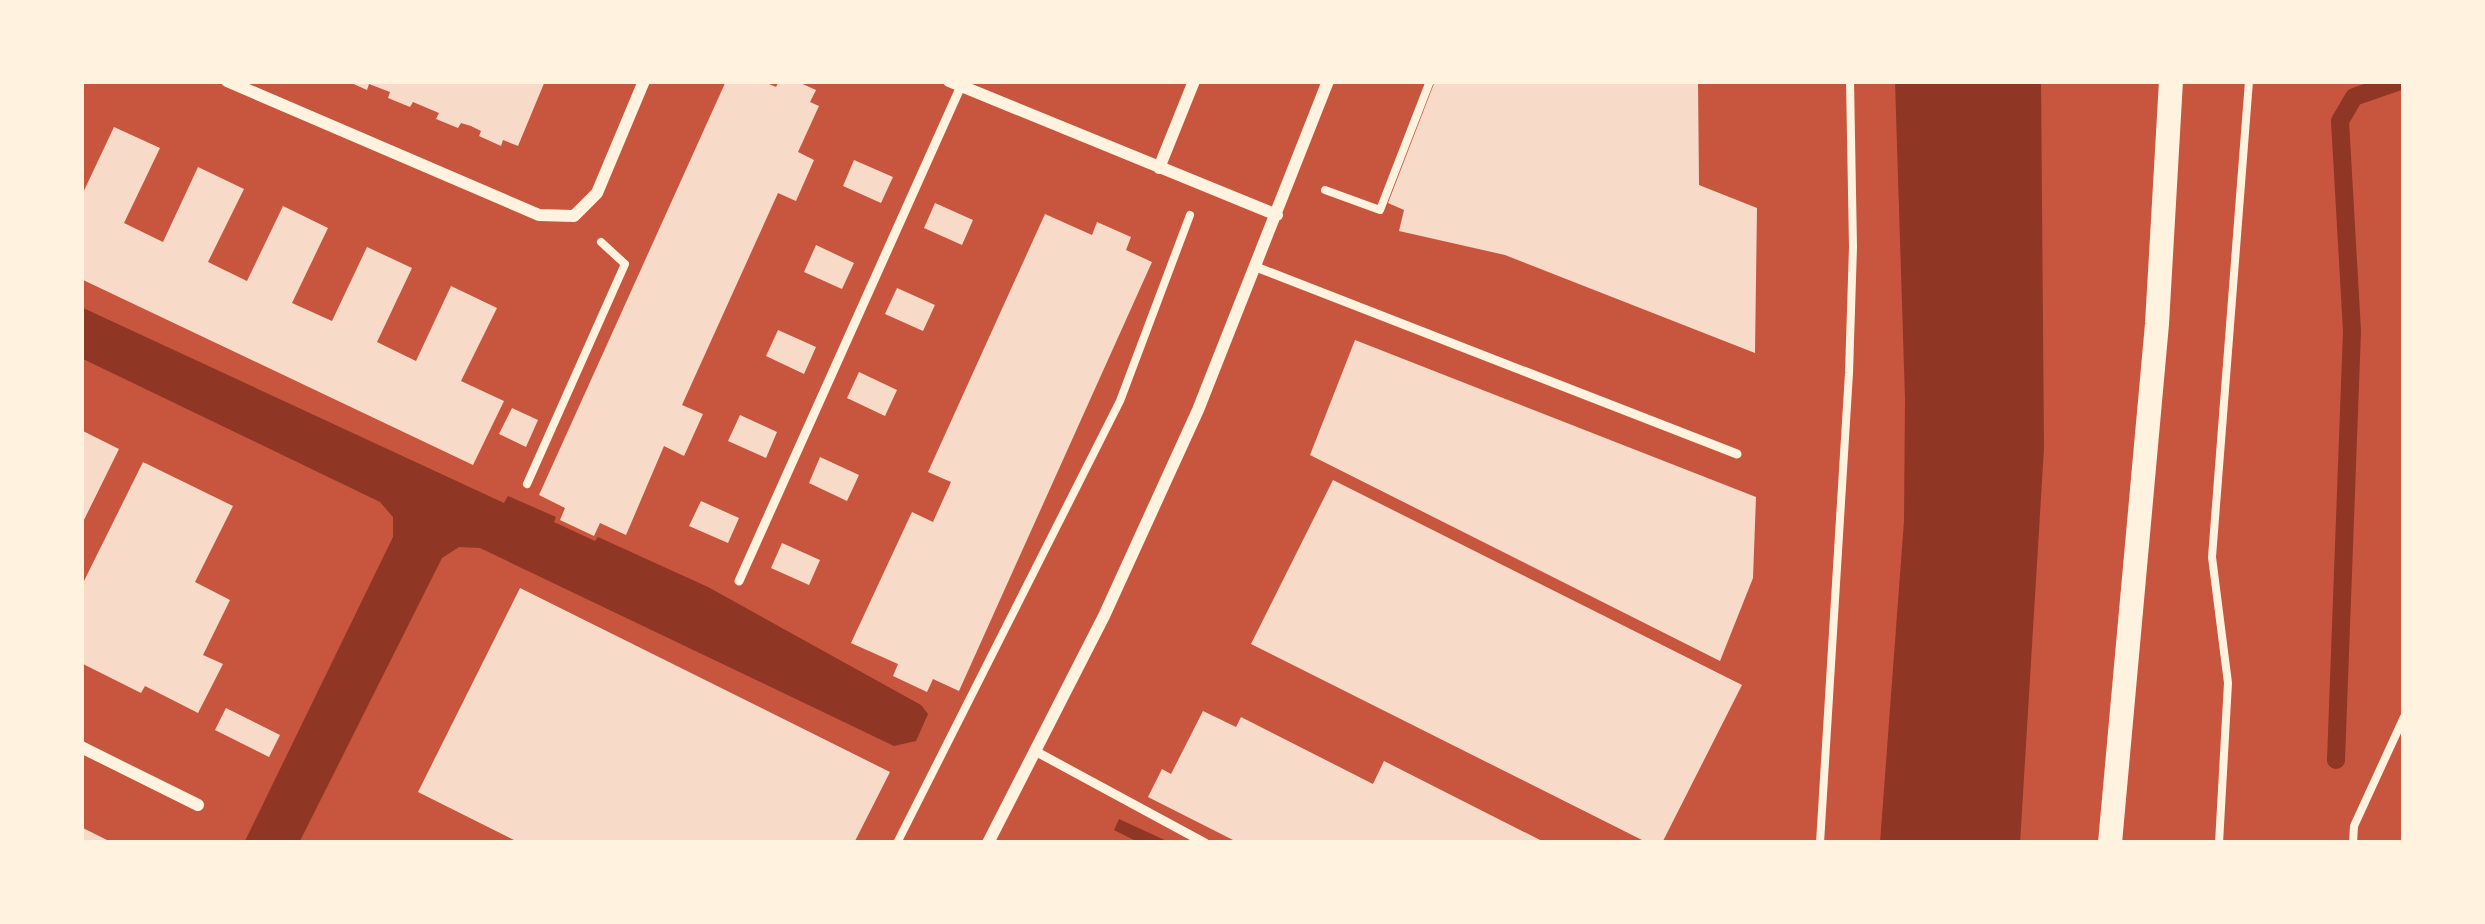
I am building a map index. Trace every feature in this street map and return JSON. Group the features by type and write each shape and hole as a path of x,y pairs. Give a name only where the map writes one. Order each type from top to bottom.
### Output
{"main road":[{"path":"2110,843 2157,324 2171,81"}],"street":[{"path":"226,81 539,214 574,216 597,193 644,81"},
{"path":"1159,167 1194,81"},
{"path":"988,843 1104,616 1198,410 1328,81"},
{"path":"955,83 1276,215"},
{"path":"81,747 198,805"}],"lane":[{"path":"739,581 955,83"},
{"path":"1256,267 1737,454"},
{"path":"1035,751 1205,843"}],"path":[{"path":"1292,177 1380,210 1430,81"},
{"path":"1820,843 1849,373 1850,81"},
{"path":"2219,843 2228,682 2212,557 2249,81"},
{"path":"897,843 1120,401 1201,186"},
{"path":"527,484 625,264 574,216"},
{"path":"2353,843 2354,826 2404,717"}],"shaded area":[{"path":"1895,81 2041,81 2044,448 2020,843 1880,843 1904,521"},
{"path":"81,307 504,503 508,496 595,541 598,537 708,587 921,705 928,714 916,741 894,746 480,548 459,547 442,558 299,843 244,843 393,537 393,517 380,502 81,358"},
{"path":"1119,819 1171,843 1140,843 1114,830"}],"building":[{"path":"347,81 545,81 518,146 503,140 501,146 479,136 481,131 471,126 461,123 458,128 436,119 439,113 388,98 390,92 369,84 367,90"},
{"path":"726,81 762,81 776,87 779,81 796,81 816,90 810,102 819,106 798,152 814,160 796,201 778,193 682,405 703,414 684,456 664,446 626,535 600,523 594,536 560,520 565,508 539,495"},
{"path":"1435,81 1698,81 1699,185 1757,208 1755,353 1505,255 1399,231 1404,210 1388,203"},
{"path":"114,127 160,148 124,223 163,242 198,167 244,189 208,262 247,281 283,206 328,228 292,303 332,321 367,247 412,268 377,342 416,361 451,286 497,308 461,381 504,401 473,465 81,279 81,197"},
{"path":"854,160 893,177 881,203 843,186"},
{"path":"935,203 973,220 962,245 924,228"},
{"path":"1045,214 1092,235 1097,222 1131,237 1126,250 1152,262 959,691 933,679 927,692 893,676 898,664 851,643 912,512 933,522 951,482 928,472"},
{"path":"816,245 854,263 842,289 804,272"},
{"path":"897,288 935,305 923,331 885,314"},
{"path":"778,330 816,347 804,374 766,356"},
{"path":"1355,340 1756,497 1753,578 1720,661 1310,455"},
{"path":"859,372 897,390 885,416 847,398"},
{"path":"512,408 538,420 526,447 499,434"},
{"path":"740,415 777,432 766,458 728,441"},
{"path":"81,430 119,449 81,526"},
{"path":"820,457 859,475 847,501 809,483"},
{"path":"143,462 233,506 195,582 230,600 203,655 223,664 198,713 145,686 141,693 81,663 81,587"},
{"path":"1333,480 1742,685 1662,843 1648,843 1251,644"},
{"path":"701,501 739,518 728,543 689,526"},
{"path":"782,543 820,560 809,585 771,568"},
{"path":"520,588 890,772 854,843 520,843 418,792"},
{"path":"226,708 280,735 269,757 215,730"},
{"path":"1203,711 1236,727 1241,717 1373,784 1384,761 1546,843 1239,843 1148,797 1162,769 1171,774"},
{"path":"81,827 113,843 81,843"}],"waterway":[{"path":"2336,760 2352,331 2340,121 2354,97 2400,81"}]}
